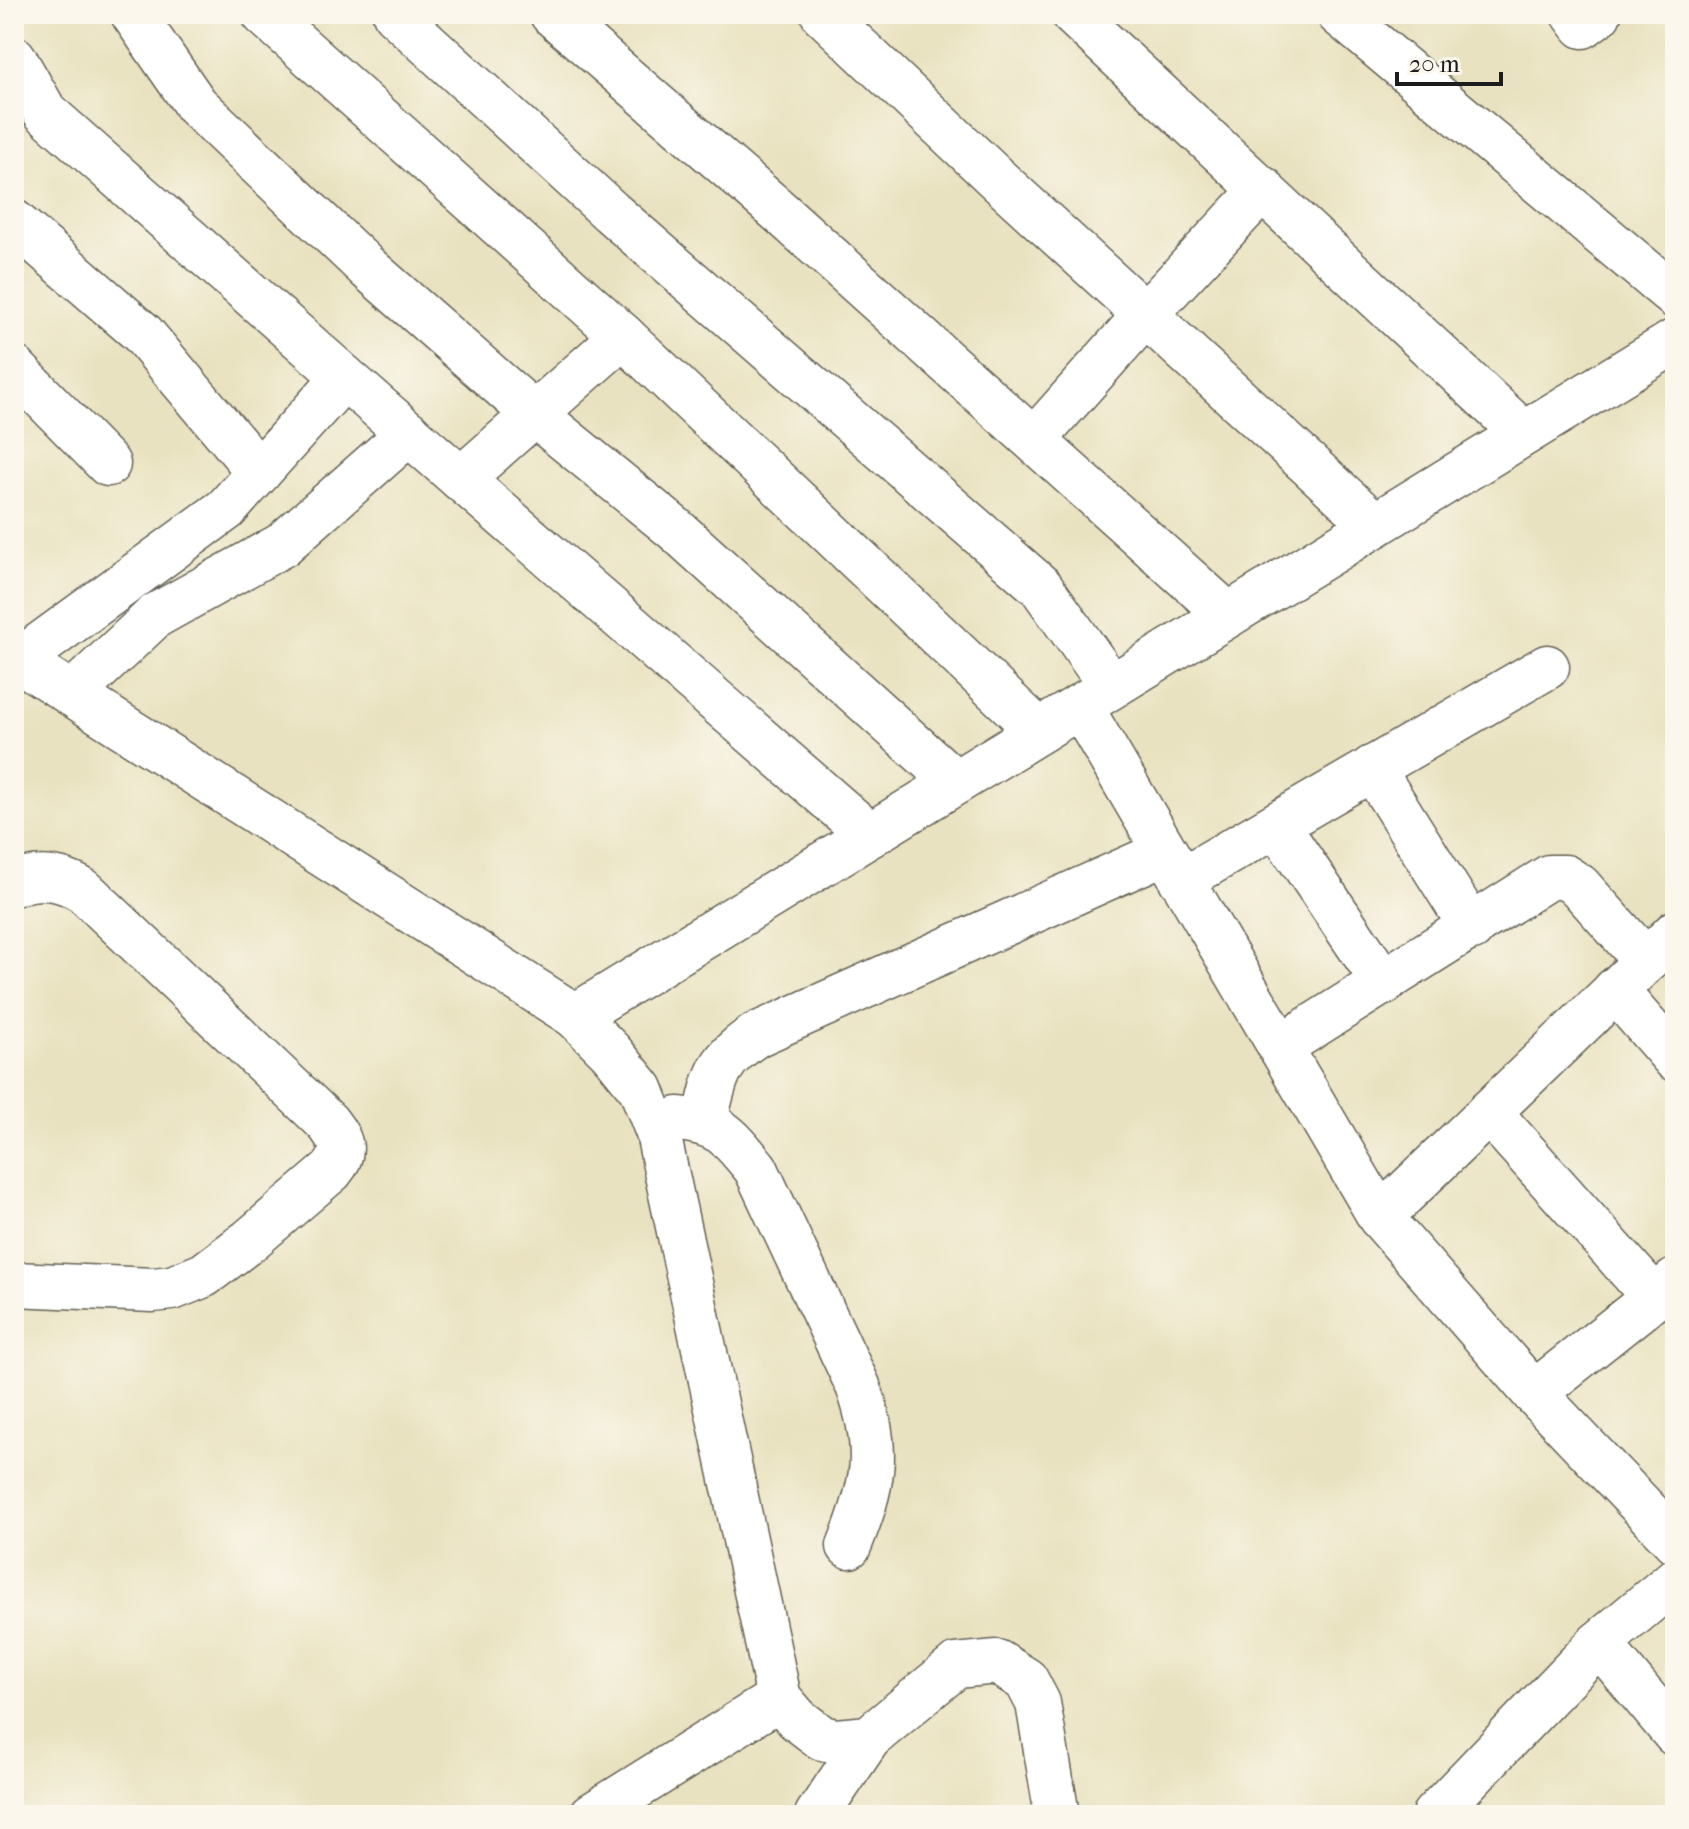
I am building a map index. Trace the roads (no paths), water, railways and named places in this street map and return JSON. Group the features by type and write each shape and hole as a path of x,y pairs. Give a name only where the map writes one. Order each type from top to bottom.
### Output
{"street":[{"path":"133,14 196,105 369,269 534,414 675,529 955,782"},
{"path":"264,14 623,336 1039,731"},
{"path":"395,14 611,212 1041,587 1173,866 1380,1217 1534,1393 1675,1541"},
{"path":"552,14 781,213 1228,615"},
{"path":"823,14 1375,525"},
{"path":"1073,14 1523,433"},
{"path":"1339,14 1675,296"},
{"path":"1574,14 1583,26 1599,14"},
{"path":"14,58 45,112 870,835"},
{"path":"1034,440 1263,189"},
{"path":"14,222 142,333 259,472"},
{"path":"461,479 623,336"},
{"path":"575,1016 1675,341"},
{"path":"14,368 108,464"},
{"path":"344,377 226,509 15,658 575,1016 611,1052 641,1089 658,1133 779,1698 797,1719 822,1738 836,1741 869,1738"},
{"path":"72,694 155,616 282,545 409,433"},
{"path":"705,1122 720,1067 735,1048 756,1035 1277,825 1547,667"},
{"path":"1372,768 1472,928"},
{"path":"1277,825 1384,983"},
{"path":"14,884 32,877 69,881 107,909 327,1122 342,1149 340,1160 331,1171 249,1241 191,1282 153,1290 14,1284"},
{"path":"1280,1047 1549,877 1565,877 1579,886 1645,961 1675,1059"},
{"path":"1380,1217 1645,961"},
{"path":"1489,1112 1665,1289 1534,1393"},
{"path":"651,1116 705,1122 737,1145 756,1169 858,1386 868,1414 873,1467 867,1503 849,1546"},
{"path":"1434,1815 1599,1643 1675,1580"},
{"path":"1599,1643 1675,1734"},
{"path":"817,1815 869,1738 956,1666 997,1662 1026,1680 1038,1703 1057,1815"},
{"path":"592,1815 779,1698"}]}
